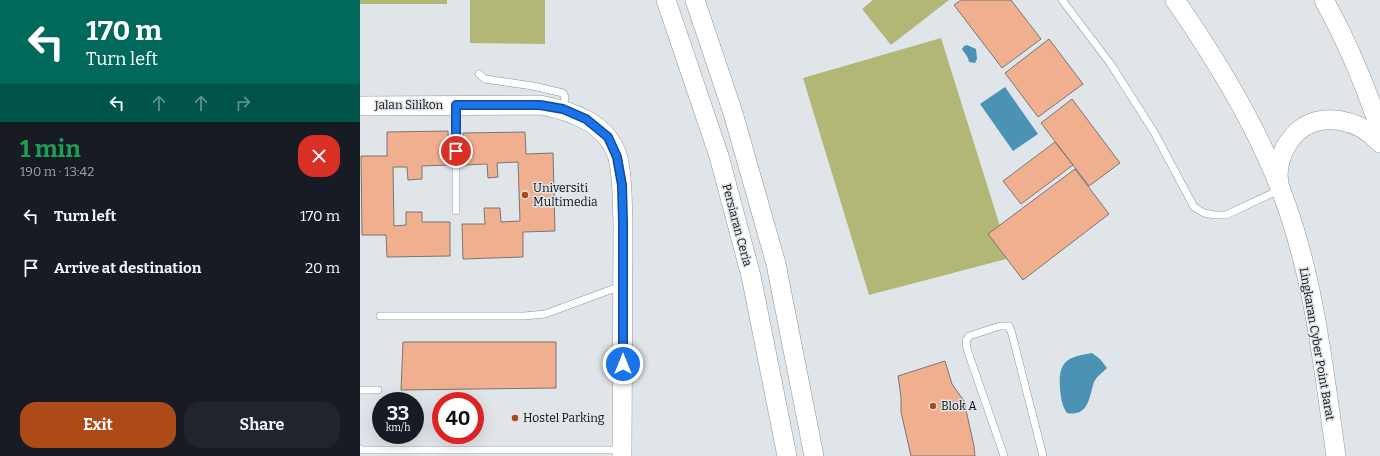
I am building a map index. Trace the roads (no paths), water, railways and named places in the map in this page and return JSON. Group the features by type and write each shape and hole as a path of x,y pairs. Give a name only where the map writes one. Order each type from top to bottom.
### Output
{"street":[{"name":"Persiaran Ceria","path":"666,0 719,156 751,276 787,456"},
{"path":"695,0 733,113 776,264 814,456"},
{"name":"Lingkaran Cyber Point Barat","path":"1175,0 1222,71 1274,170 1284,197 1308,282 1315,315 1336,456"},
{"path":"1324,0 1352,56 1371,102 1380,130"},
{"name":"Jalan Silikon","path":"360,106 540,105 563,109 586,119 608,137 617,157 622,185 622,453"},
{"path":"1284,197 1278,180 1283,148 1292,136 1302,128 1317,121 1334,120 1348,122 1373,135 1380,143"}],"lane":[{"path":"1062,0 1114,69 1154,132 1194,207 1204,213 1226,215 1284,197"},
{"path":"479,74 485,79 532,86 563,93 566,97 563,109"},
{"path":"456,105 456,211"},
{"path":"380,316 524,316 545,314 622,285"},
{"path":"1004,456 972,363 966,341 969,336 1000,326 1009,326 1012,334 1043,456"},
{"path":"360,390 378,390"},
{"path":"360,449 622,453"}],"water":[{"path":"967,45 976,49 977,59 975,63 969,62 962,49"},
{"path":"1005,87 1038,134 1013,151 980,104"},
{"path":"1092,353 1100,359 1107,368 1095,380 1087,405 1084,409 1080,412 1067,413 1061,399 1060,389 1061,372 1063,366 1066,362 1076,356"}],"place":[{"name":"Universiti Multimedia","path":"525,195"},
{"name":"Blok A","path":"933,406"},
{"name":"Hostel Parking","path":"515,418"}]}
